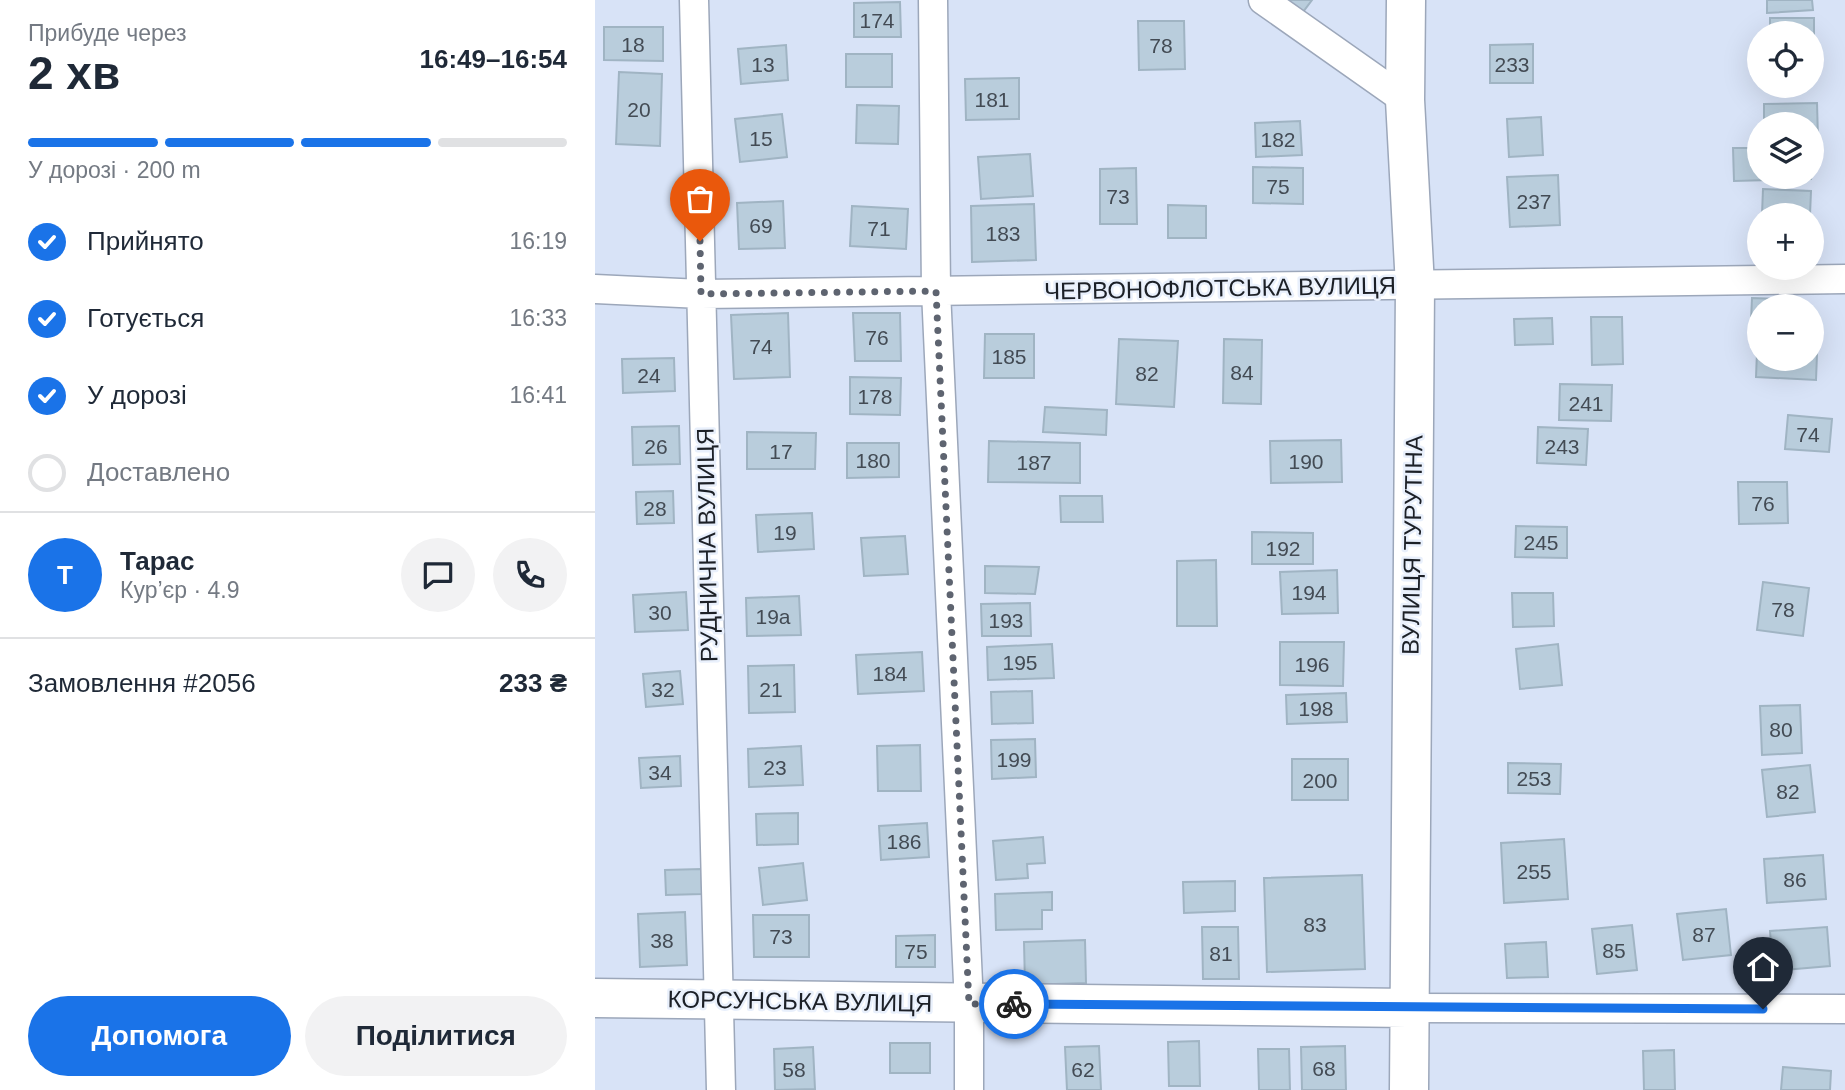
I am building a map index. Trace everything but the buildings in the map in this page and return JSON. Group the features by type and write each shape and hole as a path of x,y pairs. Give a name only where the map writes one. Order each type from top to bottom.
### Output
{"street":[{"name":"РУДНИЧНА ВУЛИЦЯ","path":"694,0 721,1090"},
{"path":"933,0 936,291 969,1004 969,1090"},
{"path":"1263,0 1405,100"},
{"name":"ВУЛИЦЯ ТУРУТІНА","path":"1406,0 1405,100 1415,286 1407,1008 1409,1090"},
{"name":"ЧЕРВОНОФЛОТСЬКА ВУЛИЦЯ","path":"595,289 701,294 1845,279"},
{"name":"КОРСУНСЬКА ВУЛИЦЯ","path":"595,998 1407,1008 1845,1009"}],"way so far":[{"path":"700,241 701,294 936,291 969,1004 1014,1004"}],"route":[{"path":"1014,1004 1763,1009"}]}
